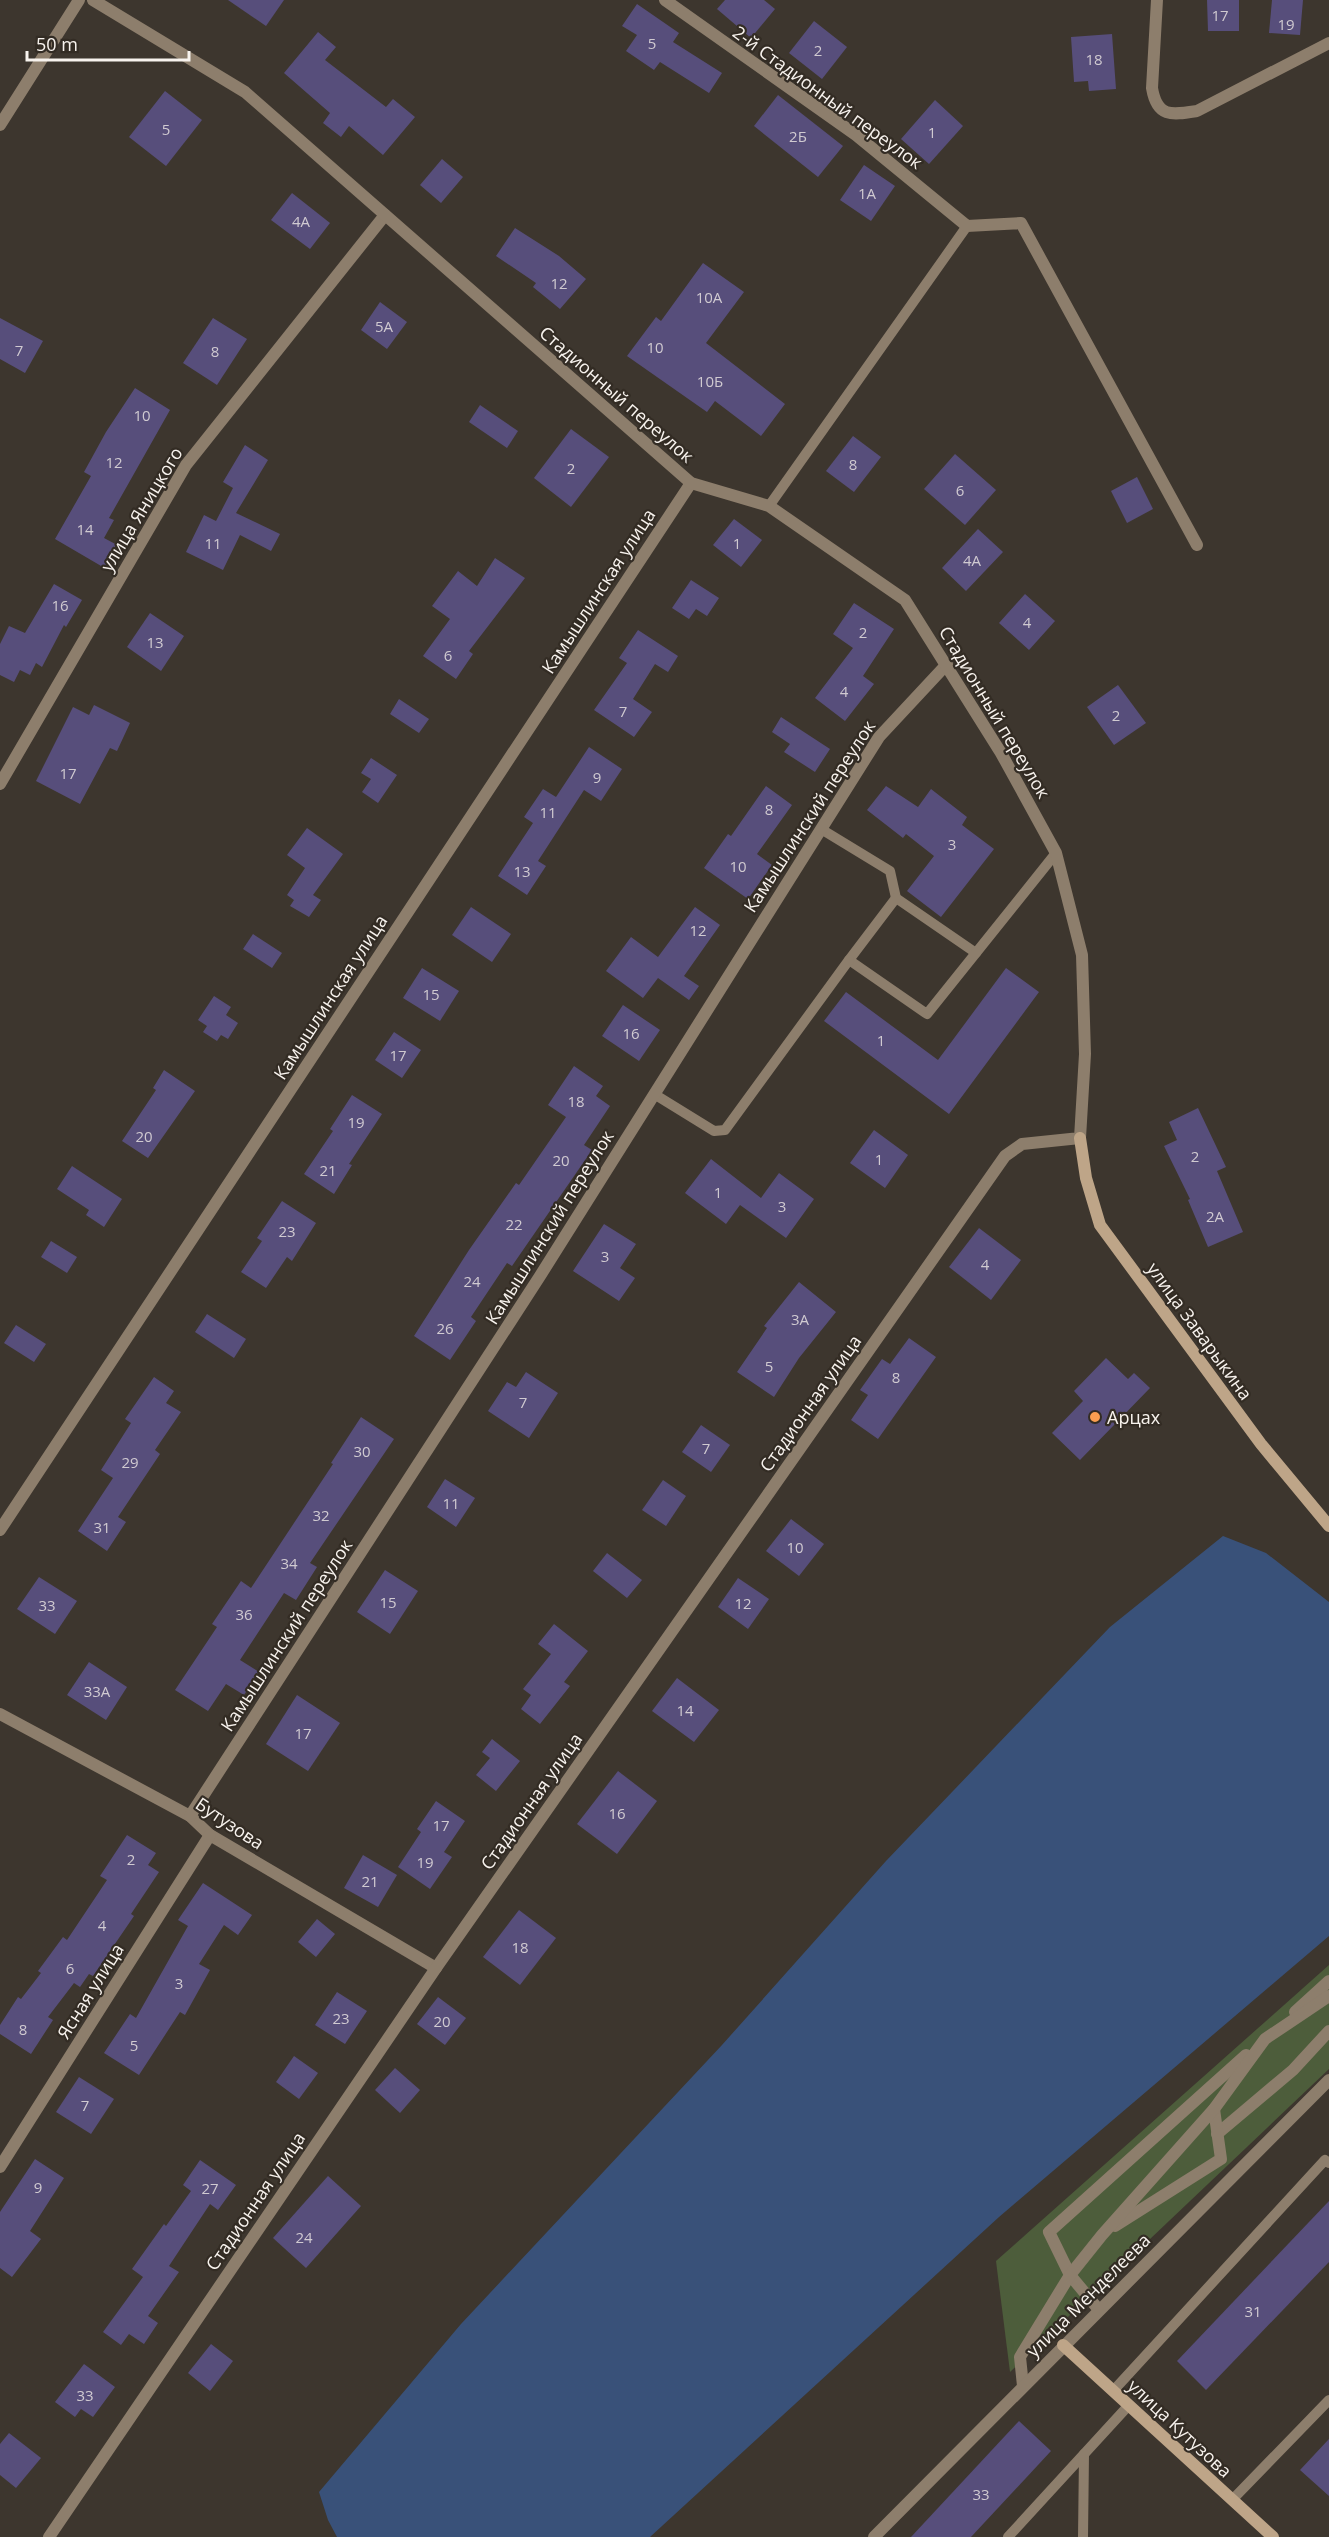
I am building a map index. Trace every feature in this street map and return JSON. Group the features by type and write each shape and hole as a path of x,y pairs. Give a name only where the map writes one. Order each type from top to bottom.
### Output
{"street":[{"path":"0,125 79,0"},
{"name":"Стадионный переулок","path":"93,0 244,92 691,483 770,506 906,600 1001,753 1056,854 1082,955 1085,1054 1080,1138"},
{"name":"2-й Стадионный переулок","path":"665,0 856,135 967,226"},
{"path":"1157,0 1152,88 1155,102 1163,111 1175,114 1197,111 1329,43"},
{"name":"улица Яницкого","path":"0,784 186,465 385,215"},
{"path":"967,226 1021,223 1197,545"},
{"name":"Камышлинская улица","path":"0,1530 691,483"},
{"name":"Камышлинский переулок","path":"190,1816 540,1276 879,737 947,664"},
{"name":"улица Заварыкина","path":"1080,1138 1086,1178 1100,1225 1261,1444 1329,1526"},
{"name":"Стадионная улица","path":"49,2537 436,1968 1005,1156 1022,1144 1080,1138"},
{"name":"Бутузова","path":"0,1714 190,1816 210,1835 436,1968"},
{"name":"Ясная улица","path":"0,2167 210,1835"},
{"path":"1099,2310 1070,2275 1049,2232 1329,1981"},
{"path":"1023,2386 1020,2357 1070,2275 1102,2235 1214,2109 1265,2039 1329,1996"},
{"path":"1217,2134 1293,2070 1329,2031"},
{"name":"улица Менделеева","path":"874,2537 1329,2080"},
{"path":"1102,2235 1221,2159 1214,2109"},
{"name":"улица Кутузова","path":"1063,2345 1273,2537"}],"lane":[{"path":"770,506 967,226"},
{"path":"821,829 890,871 896,898 976,953"},
{"path":"849,960 927,1014 1056,854"},
{"path":"654,1094 714,1131 725,1130 896,898"},
{"path":"1113,2391 1325,2160 1329,2163"},
{"path":"1232,2500 1329,2400"},
{"path":"1008,2537 1129,2405"},
{"path":"1083,2537 1084,2454"}],"green space":[{"path":"1329,1965 1329,2069 1010,2372 996,2261"}],"water":[{"path":"1223,1536 1266,1553 1329,1602 1329,1936 999,2217 650,2537 337,2537 328,2520 319,2492 461,2324 722,2045 886,1861 1110,1627"}],"building":[{"path":"228,0 284,0 266,26"},
{"path":"725,0 764,0 775,9 751,38 717,9"},
{"path":"1207,0 1239,0 1239,31 1208,31"},
{"path":"1272,0 1303,0 1300,35 1269,33"},
{"path":"637,4 679,33 673,42 722,73 709,93 660,62 654,70 626,51 637,35 622,26"},
{"path":"814,21 847,47 822,79 789,53"},
{"path":"318,32 336,47 325,60 386,107 393,99 415,117 383,155 349,126 341,137 323,123 330,113 284,73"},
{"path":"1112,34 1116,89 1089,91 1088,81 1074,82 1071,37"},
{"path":"165,91 202,120 166,166 129,137"},
{"path":"778,95 843,146 818,177 754,126"},
{"path":"935,100 963,126 929,164 901,139"},
{"path":"442,159 463,177 441,203 420,185"},
{"path":"864,165 895,186 871,221 840,200"},
{"path":"292,193 330,223 310,249 271,220"},
{"path":"515,228 559,256 586,279 560,309 533,287 536,283 496,256"},
{"path":"703,263 744,292 706,343 785,404 761,436 715,401 707,412 627,356 656,317 661,321"},
{"path":"380,302 407,322 387,349 361,330"},
{"path":"0,318 43,341 25,373 0,359"},
{"path":"213,318 247,339 217,385 183,363"},
{"path":"135,388 170,410 109,518 114,520 104,538 121,547 108,570 55,539 91,476 84,472 106,432"},
{"path":"480,405 518,431 507,448 469,422"},
{"path":"571,429 609,457 571,507 534,478"},
{"path":"853,436 881,457 854,492 826,471"},
{"path":"245,445 268,460 236,513 280,534 271,551 240,535 223,570 186,552 204,515 216,521 233,488 223,482"},
{"path":"955,454 996,490 965,525 924,489"},
{"path":"1137,477 1153,509 1127,523 1111,491"},
{"path":"734,519 762,540 741,567 713,545"},
{"path":"978,529 1003,552 966,591 942,568"},
{"path":"495,558 525,578 469,651 473,654 456,679 423,656 450,619 432,606 458,571 477,586"},
{"path":"691,580 719,598 707,616 696,609 689,619 672,608"},
{"path":"54,584 82,600 66,627 64,625 42,667 36,663 30,675 20,670 14,682 0,675 0,644 9,626 25,633"},
{"path":"1025,594 1055,621 1029,650 999,623"},
{"path":"854,603 894,629 863,676 874,684 845,721 815,698 853,648 833,634"},
{"path":"150,613 184,636 161,671 127,647"},
{"path":"638,630 678,656 668,672 655,664 633,699 652,712 634,737 594,710 627,663 619,658"},
{"path":"1118,685 1146,723 1114,745 1087,707"},
{"path":"399,699 429,719 419,733 390,714"},
{"path":"94,705 130,723 117,751 110,748 80,804 36,781 73,707 89,715"},
{"path":"781,717 830,749 815,772 784,752 790,744 772,732"},
{"path":"589,747 622,769 601,801 584,790 538,861 546,866 527,895 498,876 533,823 524,817 543,789 556,797"},
{"path":"371,758 397,775 378,803 362,792 371,779 361,773"},
{"path":"766,786 792,805 757,854 772,865 748,899 704,868 728,834 731,836"},
{"path":"886,786 918,807 931,789 967,817 962,825 994,849 941,917 907,891 934,856 906,834 903,838 867,810"},
{"path":"307,828 343,854 313,895 321,900 309,917 290,906 294,900 287,895 305,868 287,855"},
{"path":"471,907 511,934 492,962 452,935"},
{"path":"695,907 720,925 684,976 699,986 689,1000 658,978 643,998 606,971 631,937 658,957"},
{"path":"253,934 282,953 272,968 243,949"},
{"path":"422,968 459,991 440,1021 403,998"},
{"path":"1006,968 1039,992 949,1114 824,1021 846,992 938,1060"},
{"path":"214,996 231,1007 226,1015 238,1023 228,1039 221,1035 217,1041 203,1032 207,1026 198,1020"},
{"path":"623,1005 660,1030 639,1061 602,1036"},
{"path":"394,1032 421,1050 402,1078 375,1060"},
{"path":"574,1066 603,1086 596,1096 610,1106 584,1145 592,1150 512,1266 507,1263 471,1317 476,1321 450,1360 414,1336 469,1250 516,1183 519,1185 566,1117 548,1105"},
{"path":"164,1070 195,1091 148,1158 122,1141 156,1090 153,1088"},
{"path":"352,1095 382,1114 349,1164 352,1165 334,1194 304,1174 333,1131 330,1129"},
{"path":"1198,1108 1226,1167 1217,1171 1243,1232 1208,1247 1188,1200 1190,1199 1164,1146 1177,1140 1169,1122"},
{"path":"874,1130 908,1155 885,1188 850,1163"},
{"path":"711,1159 761,1198 779,1173 814,1199 786,1238 740,1205 726,1224 685,1193"},
{"path":"72,1166 122,1199 104,1227 86,1215 89,1210 57,1189"},
{"path":"282,1201 316,1223 292,1261 287,1257 266,1288 241,1272 262,1241 257,1238"},
{"path":"604,1224 636,1244 620,1268 635,1278 619,1301 573,1271"},
{"path":"979,1228 1021,1260 991,1300 949,1267"},
{"path":"51,1241 77,1257 67,1273 41,1257"},
{"path":"799,1282 836,1312 799,1358 774,1397 737,1372 767,1328 764,1326"},
{"path":"207,1314 246,1339 234,1358 195,1332"},
{"path":"16,1325 46,1344 34,1362 4,1343"},
{"path":"909,1338 936,1357 878,1439 851,1420 868,1395 860,1390 882,1359 890,1364"},
{"name":"Арцах","path":"1106,1358 1128,1379 1134,1373 1150,1388 1080,1460 1052,1433 1083,1401 1074,1391"},
{"path":"526,1372 558,1393 529,1438 488,1411 507,1382 516,1387"},
{"path":"154,1377 174,1391 166,1403 181,1412 155,1450 160,1454 118,1517 126,1522 107,1551 78,1531 113,1478 101,1470 131,1423 125,1419"},
{"path":"361,1417 394,1439 310,1563 317,1567 296,1600 284,1593 240,1660 259,1672 244,1695 226,1684 208,1711 175,1690 217,1627 212,1624 241,1581 251,1588 333,1464 331,1463"},
{"path":"701,1425 730,1445 711,1472 682,1452"},
{"path":"445,1479 475,1498 456,1527 427,1507"},
{"path":"663,1480 686,1496 666,1526 642,1510"},
{"path":"791,1519 824,1544 799,1576 766,1551"},
{"path":"607,1553 642,1580 627,1598 593,1571"},
{"path":"385,1570 418,1591 390,1634 357,1612"},
{"path":"39,1577 77,1601 55,1634 17,1609"},
{"path":"738,1578 769,1599 748,1629 718,1607"},
{"path":"554,1624 588,1651 564,1682 570,1686 540,1724 521,1709 531,1695 523,1689 551,1654 538,1644"},
{"path":"89,1662 127,1687 106,1720 67,1695"},
{"path":"677,1678 719,1710 694,1742 652,1711"},
{"path":"297,1695 340,1723 308,1771 266,1744"},
{"path":"492,1739 520,1761 496,1791 476,1775 490,1758 482,1752"},
{"path":"618,1771 657,1801 617,1854 577,1824"},
{"path":"436,1801 465,1821 444,1852 452,1857 430,1889 398,1867 421,1832 417,1829"},
{"path":"127,1835 156,1853 148,1865 159,1872 131,1914 134,1916 93,1976 89,1974 80,1987 74,1983 48,2017 53,2020 31,2054 0,2034 0,2025 18,1997 21,1999 41,1973 38,1971 63,1937 67,1940 107,1880 100,1876"},
{"path":"363,1855 397,1875 378,1907 344,1888"},
{"path":"203,1883 252,1915 238,1935 224,1925 199,1964 210,1970 185,2015 180,2012 139,2075 104,2053 130,2014 136,2018 188,1926 178,1920"},
{"path":"519,1910 556,1938 520,1985 483,1957"},
{"path":"317,1919 335,1934 316,1957 298,1942"},
{"path":"337,1992 367,2011 345,2044 315,2025"},
{"path":"438,1997 466,2018 445,2045 417,2024"},
{"path":"294,2056 318,2073 299,2099 276,2082"},
{"path":"395,2068 420,2090 400,2113 375,2090"},
{"path":"79,2077 114,2099 91,2134 56,2112"},
{"path":"35,2159 64,2178 30,2231 41,2239 12,2277 0,2268 0,2212"},
{"path":"200,2160 236,2185 218,2210 210,2204 169,2266 179,2272 148,2316 158,2323 144,2344 129,2334 121,2345 103,2332 143,2277 132,2269 191,2191 183,2185"},
{"path":"328,2176 361,2206 306,2268 273,2238"},
{"path":"1329,2201 1329,2262 1206,2390 1177,2361"},
{"path":"211,2344 233,2361 210,2391 188,2373"},
{"path":"84,2364 115,2387 93,2417 81,2409 75,2417 55,2402"},
{"path":"1019,2421 1051,2451 971,2537 911,2537"},
{"path":"9,2433 41,2458 16,2488 0,2475 0,2444"},
{"path":"1329,2439 1329,2496 1300,2470"}],"place":[{"name":"Арцах","path":"1095,1417"}]}
